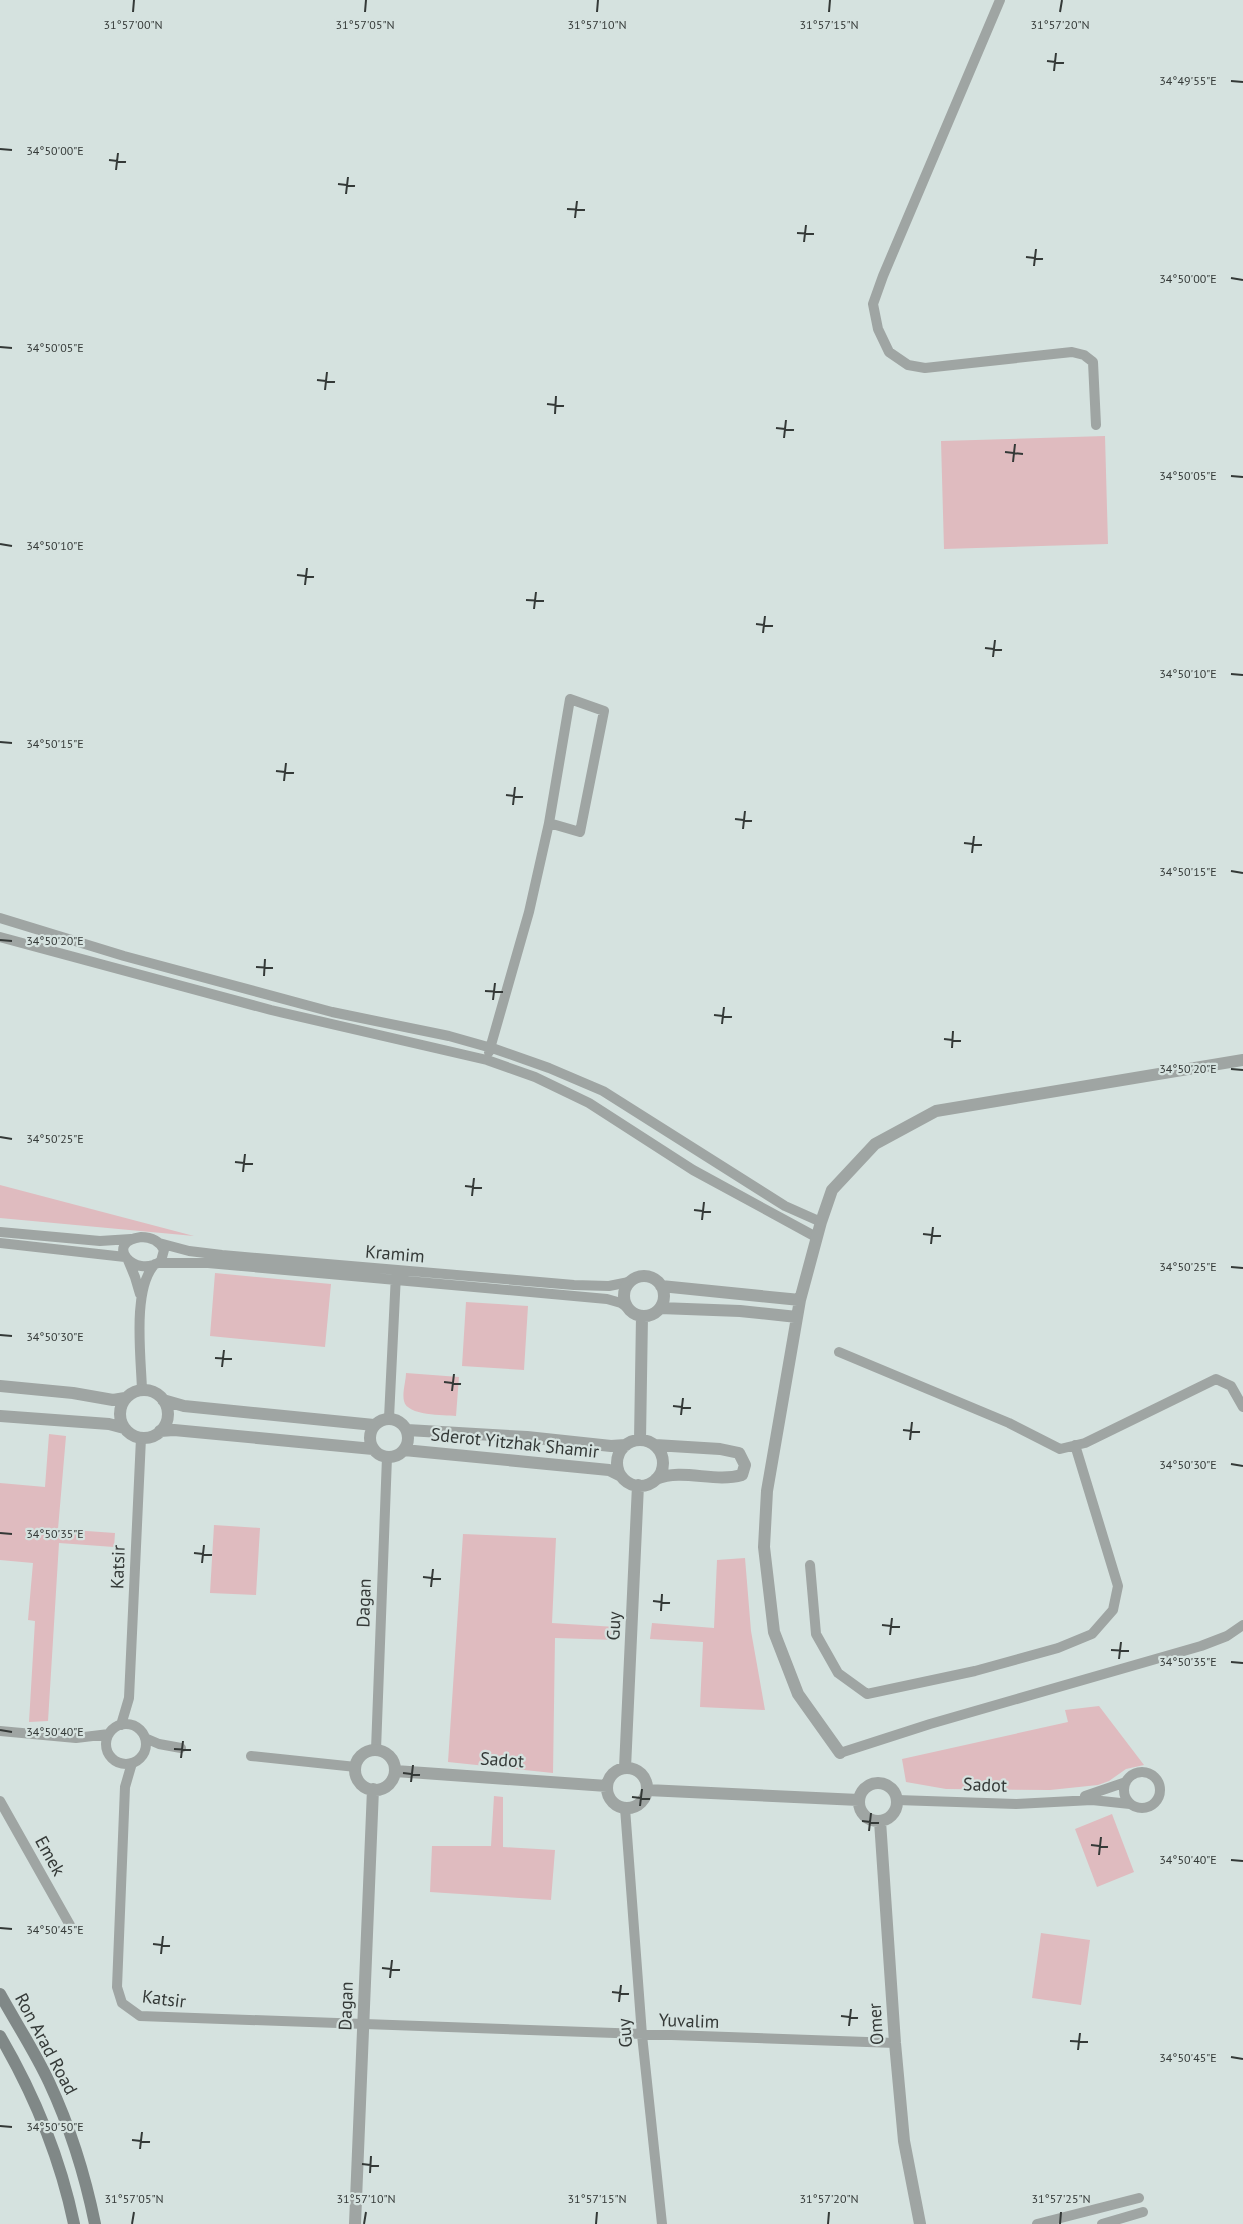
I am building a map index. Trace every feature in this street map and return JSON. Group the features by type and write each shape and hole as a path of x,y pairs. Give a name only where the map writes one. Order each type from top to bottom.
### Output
{"main road":[{"name":"Ron Arad Road","path":"0,1994 48,2081 66,2122 86,2177 95,2224"},
{"name":"Ron Arad Road","path":"0,2036 27,2084 53,2144 66,2185 74,2224"}],"street":[{"path":"1000,0 883,276 873,304 878,328 889,352 908,365 925,368 1072,352 1084,355 1093,362 1096,425"},
{"path":"487,1060 529,912 549,823 570,699 604,711 580,832 549,823"},
{"path":"0,918 124,956 332,1012 449,1036 549,1068 603,1091 785,1206 821,1222"},
{"path":"0,937 271,1010 487,1060 535,1077 589,1103 692,1170 816,1237"},
{"path":"1243,1060 936,1111 875,1144 832,1190 816,1237 796,1317 767,1491 764,1547 774,1632 798,1694 840,1753 930,1724 1201,1646 1227,1636 1243,1625"},
{"path":"0,1232 100,1242 145,1237 159,1243 164,1253 144,1282 141,1302 142,1390"},
{"path":"131,1240 123,1247 126,1259 135,1276 141,1302"},
{"path":"0,1243 126,1259 139,1265 156,1264"},
{"name":"Kramim","path":"159,1243 189,1251 607,1299 627,1307"},
{"name":"Kramim","path":"156,1264 208,1263 574,1285 608,1286 629,1282"},
{"path":"389,1418 396,1275"},
{"path":"648,1276 661,1286 664,1297 660,1308 655,1313 642,1316 627,1307 623,1295 629,1282 637,1277 648,1276"},
{"path":"661,1286 800,1300"},
{"path":"660,1308 740,1311 796,1317"},
{"path":"640,1440 642,1316"},
{"path":"839,1352 1009,1423 1060,1449 1085,1443 1216,1379 1231,1386 1243,1407"},
{"path":"0,1386 73,1393 113,1400 125,1398"},
{"path":"124,1428 120,1416 122,1404 130,1394 142,1390 158,1394 166,1406 167,1420 160,1432"},
{"path":"163,1400 184,1406 374,1425"},
{"path":"0,1416 109,1424 124,1428 134,1436 141,1438 174,1430 373,1450 388,1457 394,1457 404,1450 408,1440 407,1430 400,1421 389,1418 380,1420 374,1425 370,1435 373,1450"},
{"name":"Sderot Yitzhak Shamir","path":"407,1430 527,1437 611,1446 626,1445"},
{"name":"Katsir","path":"121,1725 129,1698 141,1438"},
{"path":"640,1440 655,1445 720,1449 739,1453 745,1465 742,1475 731,1478 673,1475 638,1486 631,1484 621,1476 617,1463 618,1456 626,1445 640,1440"},
{"path":"655,1445 662,1455 663,1461 660,1474 656,1479"},
{"path":"810,1565 816,1634 838,1673 867,1694 975,1671 1058,1648 1092,1634 1114,1610 1118,1586 1075,1445"},
{"name":"Sderot Yitzhak Shamir","path":"404,1450 609,1470 621,1476"},
{"name":"Dagan","path":"376,1750 388,1457"},
{"name":"Guy","path":"625,1768 638,1486"},
{"name":"Katsir","path":"129,1698 136,1726"},
{"path":"0,1731 76,1738 109,1734 121,1725 136,1726 145,1738 169,1747 181,1748"},
{"path":"107,1749 109,1734"},
{"path":"76,1738 107,1749 117,1761 132,1763 144,1753 169,1747"},
{"path":"144,1753 145,1738"},
{"path":"376,1750 390,1756 395,1771 388,1785 373,1790 360,1782 356,1767 363,1755 376,1750"},
{"path":"251,1756 356,1767"},
{"name":"Katsir","path":"117,1761 125,1787"},
{"name":"Katsir","path":"132,1763 125,1787 117,1987 122,2003 140,2016 362,2025"},
{"path":"625,1768 641,1774 647,1790 642,1802 631,1808 625,1808 614,1803 610,1798 607,1786 613,1774 625,1768"},
{"name":"Sadot","path":"395,1771 607,1786"},
{"path":"1140,1772 1152,1775 1159,1785 1158,1796 1151,1805 1140,1808 1130,1804 1124,1794 1129,1777 1140,1772"},
{"name":"Sadot","path":"1072,1800 1126,1782"},
{"path":"881,1783 892,1789 897,1800 897,1806 891,1816 880,1821 869,1819 864,1815 861,1811 859,1800 861,1794 869,1785 881,1783"},
{"name":"Dagan","path":"355,2224 373,1790"},
{"path":"647,1790 859,1800"},
{"name":"Sadot","path":"897,1800 1016,1804 1072,1800 1107,1800 1130,1804"},
{"name":"Emek","path":"0,1801 71,1927"},
{"name":"Guy","path":"625,1808 642,2035 662,2224"},
{"name":"Omer","path":"880,1821 895,2044 904,2141 920,2224"},
{"name":"Yuvalim","path":"362,2025 895,2044"},
{"path":"1037,2224 1139,2198"},
{"path":"1102,2224 1143,2212"}],"shaded area":[{"path":"1105,436 1108,544 944,549 941,441"},
{"path":"0,1185 194,1236 0,1218"},
{"path":"215,1273 331,1284 325,1347 210,1336"},
{"path":"466,1302 528,1306 524,1370 462,1366"},
{"path":"406,1373 459,1377 456,1416 427,1414 412,1410 407,1406 404,1401"},
{"path":"49,1434 66,1436 58,1529 115,1533 114,1547 59,1543 48,1721 29,1722 35,1621 28,1620 33,1563 0,1560 0,1483 45,1487"},
{"path":"214,1525 260,1528 256,1595 210,1593"},
{"path":"463,1534 556,1538 552,1623 616,1627 616,1640 555,1638 553,1773 448,1762"},
{"path":"745,1558 751,1631 765,1710 700,1707 703,1642 650,1639 652,1623 714,1628 717,1560"},
{"path":"1099,1706 1144,1765 1126,1769 1109,1781 1098,1785 1050,1790 946,1789 906,1782 902,1759 1068,1722 1065,1710"},
{"path":"494,1796 503,1797 503,1847 555,1850 551,1900 430,1892 432,1846 491,1846"},
{"path":"1112,1814 1134,1872 1097,1887 1075,1829"},
{"path":"1041,1933 1090,1940 1081,2005 1032,1998"}]}
